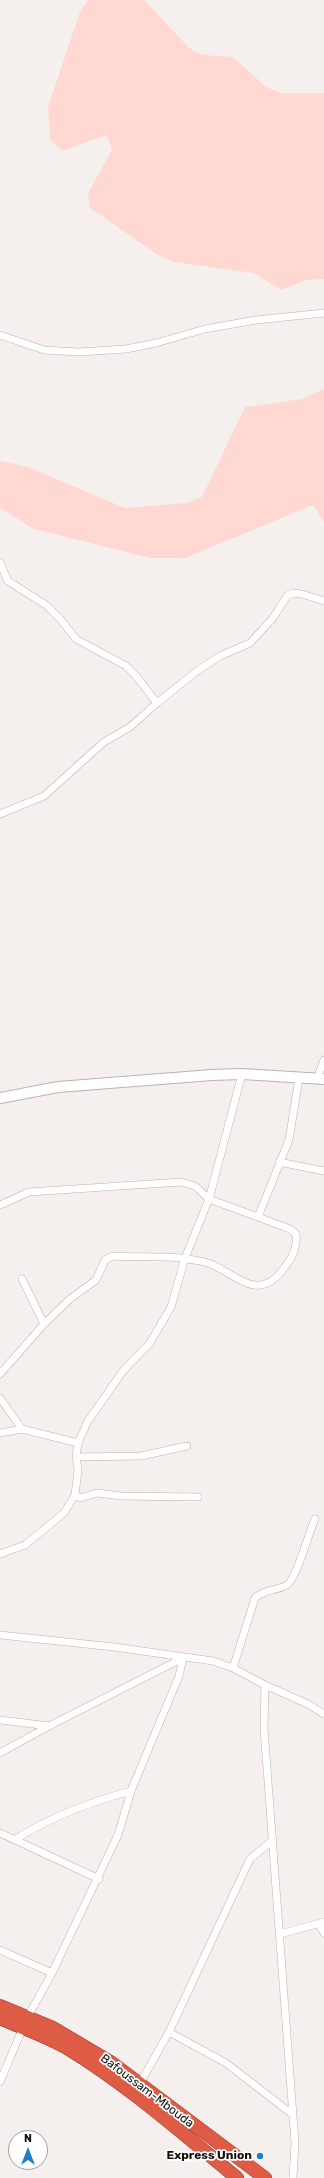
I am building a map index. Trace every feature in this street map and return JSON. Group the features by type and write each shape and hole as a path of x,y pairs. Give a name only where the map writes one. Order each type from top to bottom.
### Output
{"highway":[{"name":"Bafoussam-Mbouda","path":"0,2006 66,2048 133,2094 237,2178"},
{"name":"Bafoussam-Mbouda","path":"0,2018 25,2023 71,2037 140,2083 183,2118 265,2178"}],"street":[{"path":"0,335 44,350 78,352 126,349 156,343 205,329 256,320 324,314"},
{"path":"0,564 8,581 46,605 61,620 76,639 126,666 136,676 157,703"},
{"path":"0,814 44,796 104,742 130,727 157,703 220,656 250,643 273,618 287,596 293,593 302,594 324,601"},
{"path":"0,1098 91,1084 242,1074 320,1079 324,1060"},
{"path":"0,1554 25,1544 64,1513 75,1495 78,1470 76,1457 78,1443 88,1421 123,1371 150,1343 171,1307 185,1258 209,1199 242,1074"},
{"path":"258,1217 289,1140 299,1078"},
{"path":"279,1162 324,1171"},
{"path":"0,1205 29,1192 181,1182 195,1186 209,1199 290,1229 296,1234 298,1243 293,1256 279,1276 268,1284 260,1286 245,1284 211,1264 185,1258 114,1256 105,1260 96,1280 70,1299 44,1324 0,1374"},
{"path":"22,1279 44,1324"},
{"path":"0,1398 22,1429"},
{"path":"0,1433 22,1429 78,1443"},
{"path":"76,1457 141,1456 187,1446"},
{"path":"75,1495 80,1498 97,1492 121,1496 198,1497"},
{"path":"233,1668 255,1598 262,1592 288,1584 295,1575 315,1519"},
{"path":"0,1635 114,1647 213,1662 233,1668 265,1685 308,1704 324,1714"},
{"path":"0,1753 49,1726 183,1658"},
{"path":"0,2082 25,2023 99,1879 118,1835 131,1792 179,1676 183,1658"},
{"path":"265,1685 264,1728 295,2143 293,2178"},
{"path":"0,1720 49,1726"},
{"path":"16,1839 38,1825 66,1813 109,1797 131,1792"},
{"path":"0,1833 16,1839 99,1879"},
{"path":"133,2094 169,2032 250,1859 273,1840"},
{"path":"280,1934 322,1924 324,1933"},
{"path":"0,1950 52,1973"},
{"path":"169,2032 226,2063 292,2114"}],"shaded area":[{"path":"88,0 144,0 189,48 202,55 233,57 265,86 280,93 324,93 324,279 307,280 281,290 254,273 173,262 158,255 90,208 88,193 112,150 107,135 62,151 50,139 48,107 80,12"},
{"path":"324,389 324,522 313,505 185,558 151,558 32,528 0,508 0,461 28,467 125,508 187,503 202,497 245,407 302,399"}],"place":[{"name":"Express Union","path":"260,2156"}]}
